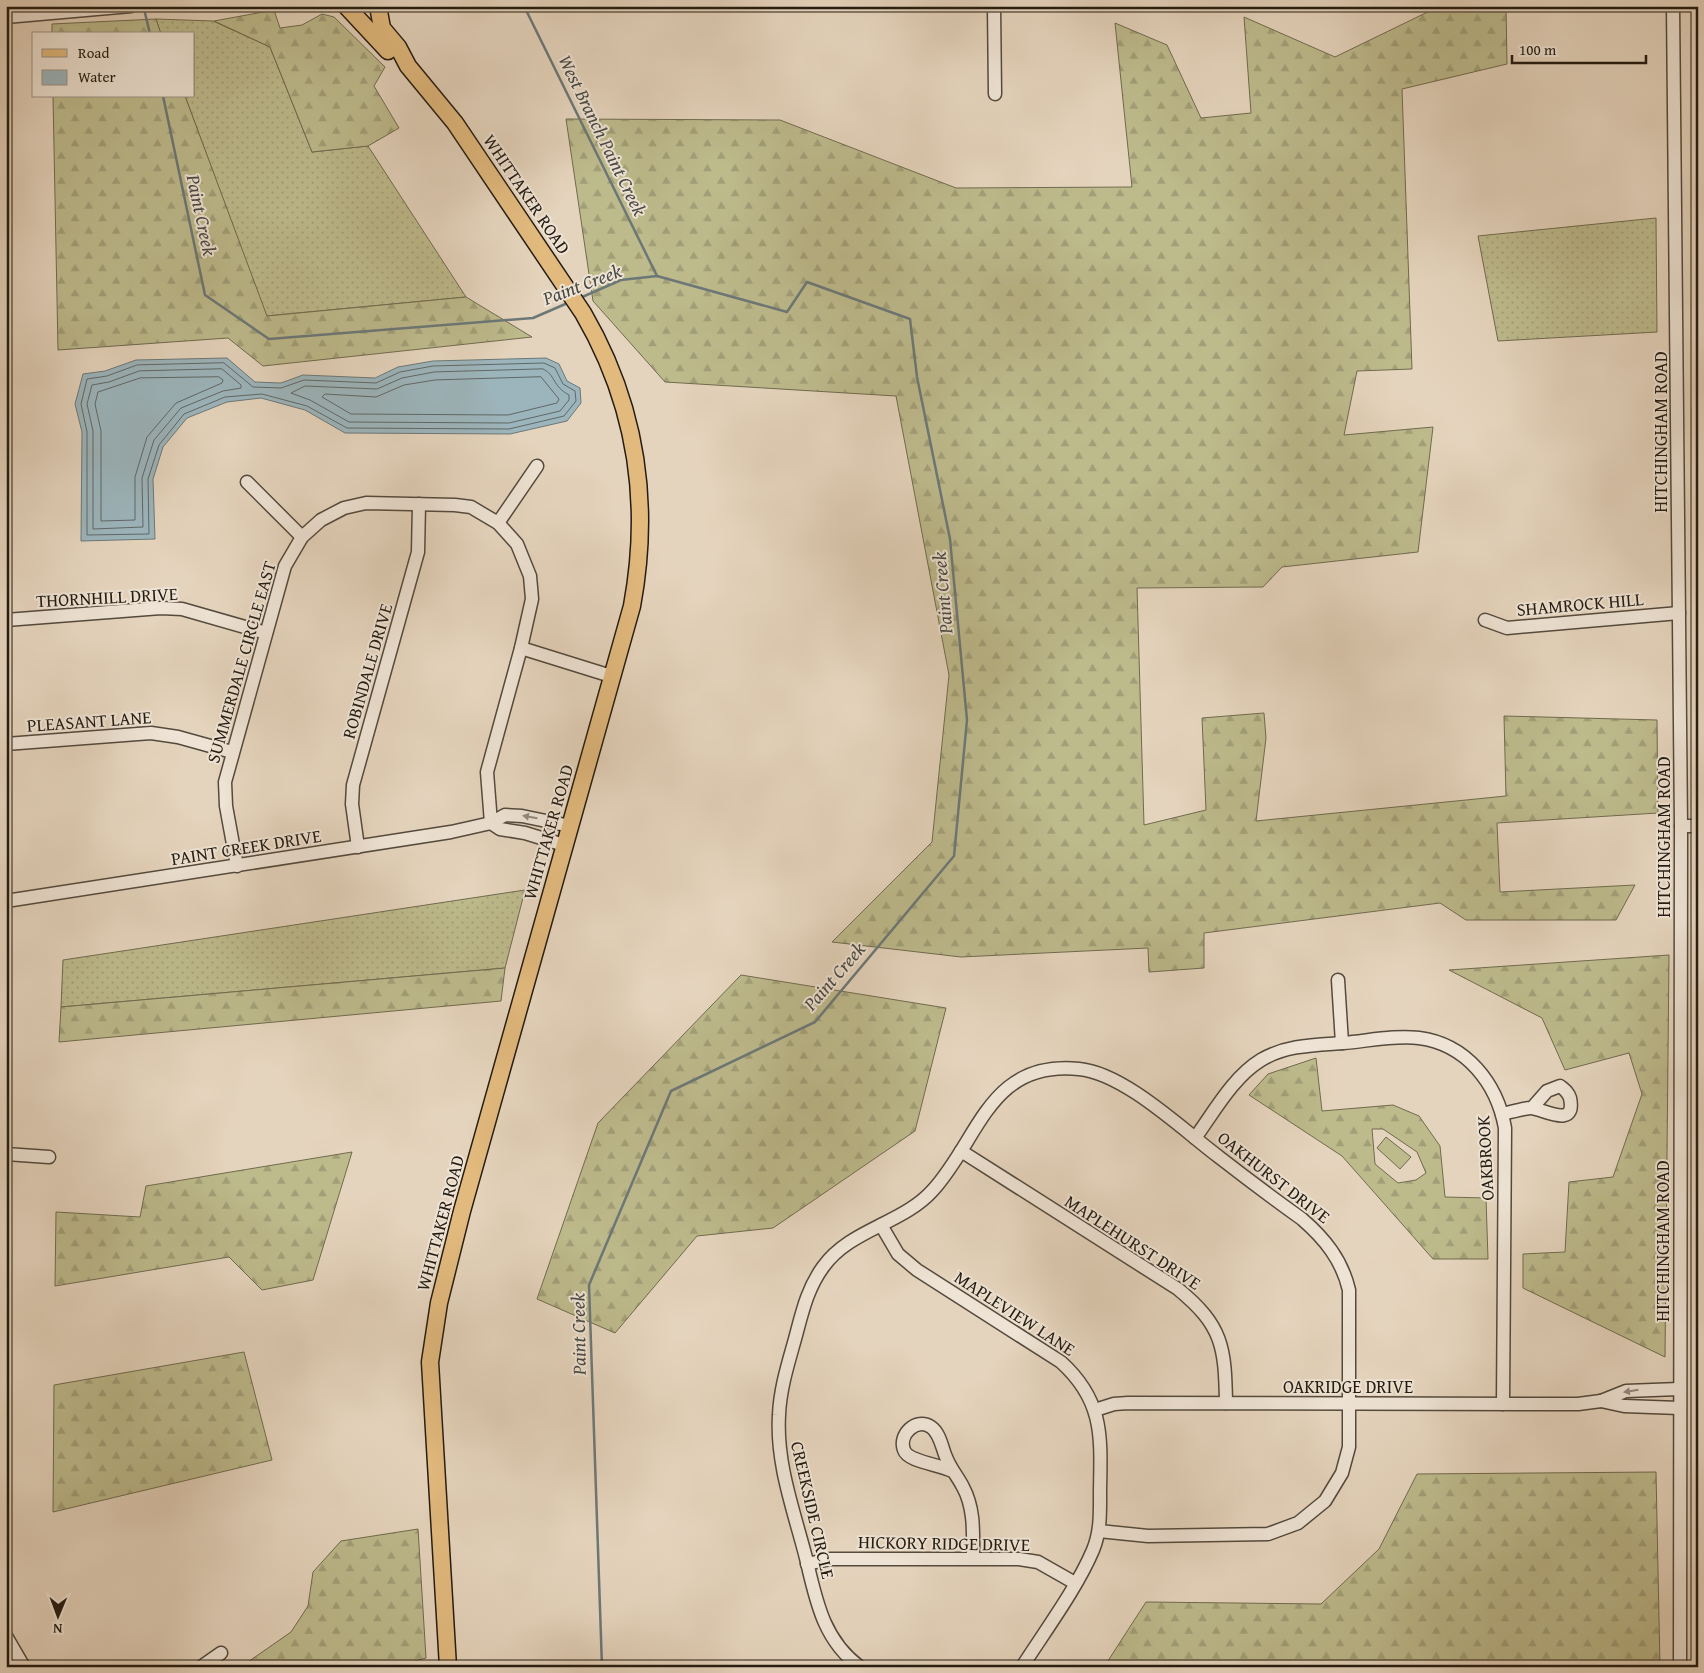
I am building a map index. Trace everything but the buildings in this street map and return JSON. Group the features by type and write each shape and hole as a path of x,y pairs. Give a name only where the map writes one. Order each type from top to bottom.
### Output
{"main road":[{"path":"346,7 360,10 370,6"},
{"name":"WHITTAKER ROAD","path":"378,6 382,28 398,47 408,66 455,123 564,284 599,341 623,400 639,482 640,543 637,580 629,621 611,676 452,1249 434,1331 430,1362 448,1667"},
{"name":"WHITTAKER ROAD","path":"346,7 391,53 408,66"}],"street":[{"path":"6,17 131,6"},
{"path":"994,6 995,94"},
{"name":"HITCHINGHAM ROAD","path":"1673,6 1681,826 1680,1667"},
{"path":"498,523 537,466"},
{"path":"247,482 302,537"},
{"name":"SUMMERDALE CIRCLE EAST","path":"236,866 224,793 232,752 285,566 302,537 321,520 344,508 366,503 419,504 471,508 498,523 517,544 530,576 531,609 487,772 491,823"},
{"name":"ROBINDALE DRIVE","path":"358,847 352,804 353,785 418,552 419,504"},
{"name":"THORNHILL DRIVE","path":"6,620 175,608 266,633"},
{"name":"SHAMROCK HILL","path":"1485,620 1507,628 1679,613"},
{"path":"521,648 611,676"},
{"name":"PLEASANT LANE","path":"6,744 151,733 178,737 232,752"},
{"name":"PAINT CREEK DRIVE","path":"6,901 358,847 491,823 498,818 512,815 570,826"},
{"name":"PAINT CREEK DRIVE","path":"491,823 500,829 525,833 564,845"},
{"path":"1681,826 1698,826"},
{"path":"1338,980 1342,1043"},
{"name":"OAKBROOK","path":"1195,1138 1242,1076 1260,1060 1286,1049 1403,1038 1429,1040 1467,1059 1490,1085 1502,1114 1506,1142 1503,1404"},
{"name":"OAKHURST DRIVE","path":"961,1151 980,1118 1006,1088 1028,1076 1052,1069 1084,1069 1122,1084 1302,1219 1322,1237 1333,1251 1347,1279 1349,1290 1349,1447 1342,1473 1325,1501 1298,1523 1268,1534 1148,1536 1099,1531"},
{"path":"1502,1114 1532,1108"},
{"name":"CREEKSIDE CIRCLE","path":"860,1667 839,1648 826,1628 820,1613 780,1457 779,1415 782,1386 812,1282 826,1263 848,1243 916,1206 933,1191 961,1151"},
{"name":"MAPLEHURST DRIVE","path":"961,1151 1178,1289 1197,1305 1210,1320 1223,1352 1226,1403"},
{"path":"6,1154 49,1157"},
{"name":"MAPLEVIEW LANE","path":"881,1225 898,1254 917,1270 1061,1362 1080,1382 1095,1410 1101,1433 1099,1531 1094,1549 1022,1667"},
{"name":"OAKRIDGE DRIVE","path":"1095,1410 1114,1404 1128,1403 1578,1404 1601,1401 1626,1391 1680,1388"},
{"name":"OAKRIDGE DRIVE","path":"1601,1401 1624,1406 1679,1408"},
{"path":"952,1471 963,1485 970,1503 973,1558"},
{"name":"HICKORY RIDGE DRIVE","path":"807,1564 830,1560 1020,1559 1038,1562 1075,1583"},
{"path":"6,1636 24,1667"},
{"path":"201,1667 221,1653"}],"green space":[{"path":"1440,6 1506,6 1507,64 1402,89 1412,369 1357,371 1344,435 1433,427 1418,552 1282,567 1263,587 1137,588 1144,825 1206,810 1202,718 1264,713 1266,738 1256,821 1506,796 1504,716 1657,720 1658,813 1497,823 1500,892 1635,885 1616,920 1466,920 1440,903 1204,933 1204,968 1149,972 1148,948 961,957 832,942 932,842 949,675 896,396 665,382 593,301 566,119 780,120 956,188 1132,187 1115,23 1167,45 1201,118 1251,113 1244,17 1335,57"},
{"path":"274,10 280,28 302,25 322,14 334,17 385,67 374,86 399,128 368,146 312,152 270,47 214,21"},
{"path":"156,19 213,21 270,47 312,152 368,146 466,297 266,316 186,98 195,98 195,32 160,32"},
{"path":"156,19 160,32 52,32 52,24"},
{"path":"53,98 186,98 267,316 466,297 532,337 263,366 228,338 58,350"},
{"path":"1698,217 1698,331 1695,327"},
{"path":"1656,218 1657,332 1498,341 1478,236"},
{"path":"1692,409 1698,409 1698,588 1693,588"},
{"path":"525,890 505,968 61,1007 63,960"},
{"path":"1669,955 1665,1357 1523,1288 1523,1254 1565,1252 1569,1182 1613,1177 1642,1094 1629,1053 1565,1070 1542,1018 1449,970"},
{"path":"505,968 501,1001 59,1042 61,1007"},
{"path":"741,975 946,1008 915,1131 773,1228 697,1236 615,1333 537,1299 598,1123"},
{"path":"1316,1058 1322,1111 1393,1105 1419,1116 1440,1146 1445,1197 1486,1198 1488,1259 1433,1259 1342,1156 1249,1095 1268,1074","holes":["1372,1129 1383,1129 1417,1152 1426,1173 1416,1180 1398,1183 1375,1164"]},
{"path":"1386,1137 1411,1157 1400,1169 1377,1148"},
{"path":"352,1152 313,1280 262,1290 229,1257 55,1286 56,1212 140,1217 146,1186"},
{"path":"244,1352 272,1460 53,1512 54,1385"},
{"path":"1656,1472 1660,1667 1104,1667 1146,1602 1321,1604 1379,1549 1417,1474"},
{"path":"418,1529 426,1658 394,1667 245,1667 245,1664 291,1632 308,1606 313,1572 341,1541"}],"water":[{"path":"227,358 255,382 281,383 303,375 375,378 398,367 433,361 546,358 559,364 567,381 580,388 581,403 567,421 510,434 345,433 305,410 261,398 227,402 187,418 163,447 153,479 155,539 81,541 82,432 75,404 83,374 105,371 136,360"}],"waterway":[{"name":"West Branch Paint Creek","path":"524,6 657,276"},
{"name":"Paint Creek","path":"145,13 150,32"},
{"name":"Paint Creek","path":"163,98 205,295 269,339 533,318 570,302"},
{"name":"Paint Creek","path":"580,298 621,280 657,276 787,312 807,282 910,319 917,377 950,539 967,720 954,856 815,1022 671,1091 589,1285 602,1667"}]}
